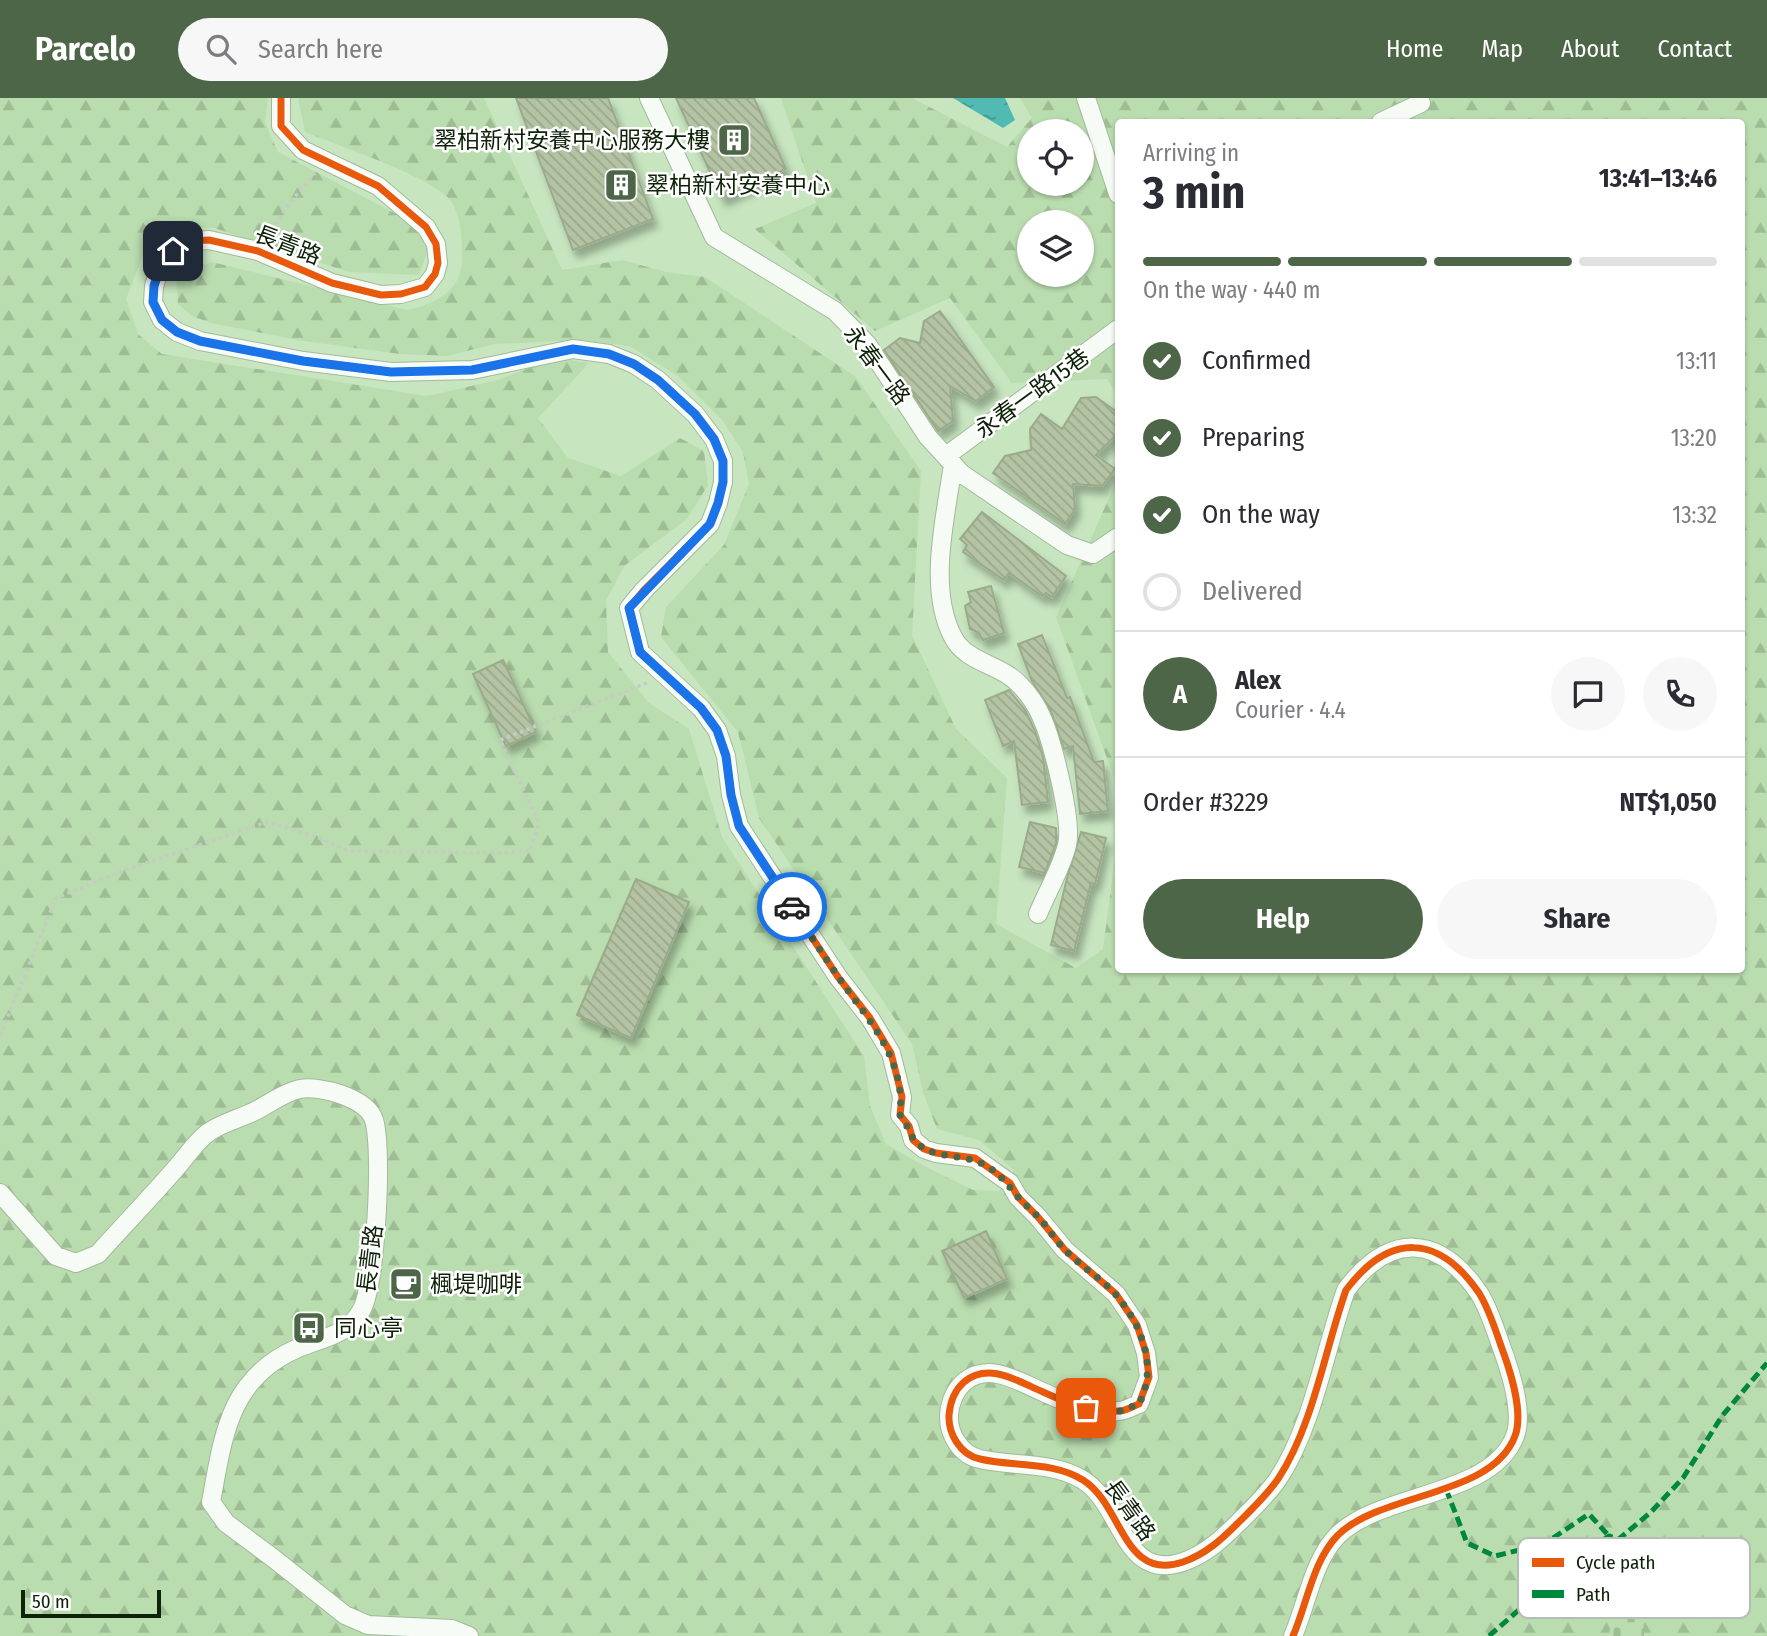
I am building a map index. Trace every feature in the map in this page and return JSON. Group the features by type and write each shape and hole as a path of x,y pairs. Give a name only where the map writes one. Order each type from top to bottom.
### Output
{"street":[{"name":"長青路","path":"281,98 281,126 303,150 378,186 426,227 436,244 438,262 435,274 425,287 401,294 381,295 332,283 258,251 209,240 191,241 173,251 161,265 154,286 153,302 162,320 177,332 200,341 303,361 391,372 472,370 573,349 609,354 634,364 658,380 695,414 714,439 723,461 718,503 710,524 629,608 640,652 701,708 717,730 726,756 731,795 739,826 838,977 870,1018 891,1054 902,1097 900,1115 909,1126 914,1140 924,1149 936,1153 975,1158 1010,1184 1065,1250 1116,1294 1137,1325 1146,1353 1149,1377 1139,1404 1120,1411 1086,1408 999,1374 984,1374 964,1382 950,1401 948,1425 965,1452 978,1459 1060,1470 1083,1480 1101,1496 1127,1541 1139,1556 1150,1564 1161,1567 1181,1562 1202,1554 1222,1539 1278,1479 1303,1424 1346,1290 1372,1261 1402,1248 1418,1248 1436,1254 1454,1265 1478,1293 1492,1318 1511,1377 1517,1416 1516,1435 1500,1459 1473,1477 1374,1513 1354,1522 1336,1536 1314,1574 1293,1636"},
{"name":"永春一路","path":"649,98 714,237 835,312 867,344 928,437 962,474 1067,545 1093,554 1115,539"},
{"path":"1086,98 1115,185"},
{"path":"1387,119 1421,103"},
{"name":"永春一路15巷","path":"949,460 1115,331"},
{"path":"949,460 940,594 953,637 965,654 1001,670 1020,685 1041,714 1056,759 1068,844 1038,914"},
{"name":"長青路","path":"0,1193 56,1256 76,1263 98,1254 208,1132 300,1089 321,1089 341,1094 360,1104 374,1118 377,1140 374,1243 369,1290 362,1310 350,1325 334,1335 295,1349 263,1368 233,1406 221,1449 211,1503 226,1523 345,1615 368,1625 452,1629 469,1636"}],"path":[{"path":"258,251 288,205 325,160"},
{"path":"0,1036 56,898 128,869 267,822 317,837 348,850 501,853 530,851 538,823 500,740 666,676"}],"green space":[{"path":"0,98 268,98 265,123 278,152 423,228 429,247 419,275 349,272 214,228 176,228 146,247 126,299 138,334 162,354 427,396 498,380 555,358 589,363 538,418 568,458 621,476 680,438 704,451 708,485 687,519 624,566 606,601 608,652 649,703 689,729 722,837 864,1056 870,1106 886,1144 973,1190 999,1191 1014,1170 979,1140 937,1129 923,1092 912,1044 759,818 738,732 661,637 666,607 724,545 749,484 743,452 723,421 678,376 630,346 581,340 495,344 447,356 400,354 303,341 211,323 192,316 178,304 176,279 192,268 212,262 407,310 436,300 457,281 462,261 462,239 453,204 429,184 409,174 305,132 298,98 484,98 562,270 622,260 666,272 705,277 856,377 921,471 912,635 956,729 1007,778 996,924 1076,968 1103,949 1115,858 1115,973 1745,973 1745,119 1115,119 1115,391 1107,379 1012,383 950,298 875,331 755,229 816,203 781,98 912,98 1007,147 1017,135 1017,196 1094,196 1094,119 1031,119 1020,98 1767,98 1767,1636 0,1636"},
{"path":"1115,485 1115,781 1056,617"},
{"path":"1614,1618 1643,1618 1644,1636 1608,1636"}],"water":[{"path":"953,98 1005,98 1015,120 1003,128"}],"building":[{"name":"翠柏新村安養中心","path":"516,98 608,98 653,219 573,250"},
{"name":"翠柏新村安養中心服務大樓","path":"676,98 754,98 786,169 722,198"},
{"path":"940,311 994,387 976,401 950,386 953,421 938,431 884,350 900,338 920,343 924,321"},
{"path":"1096,397 1115,411 1115,436 1096,455 1115,469 1102,486 1073,484 1075,509 1065,524 993,473 1005,456 1031,450 1030,429 1041,414 1062,429 1081,398"},
{"path":"982,512 1066,576 1052,597 1046,593 1042,596 1009,573 1004,580 963,552 967,545 960,539"},
{"path":"991,586 1004,633 983,640 978,632 970,629 965,606 971,602 968,592"},
{"path":"1042,635 1067,698 1070,697 1094,762 1103,761 1108,811 1080,814 1073,746 1064,749 1051,711 1032,681 1018,644"},
{"path":"503,660 536,732 506,746 473,674"},
{"path":"1009,690 1025,710 1035,731 1043,757 1048,802 1022,805 1014,741 1003,746 985,700"},
{"path":"1030,822 1056,828 1056,843 1045,873 1019,867"},
{"path":"1081,832 1106,838 1095,884 1091,883 1074,951 1051,945"},
{"path":"636,879 689,902 631,1038 577,1015"},
{"path":"986,1231 1007,1279 964,1298 942,1251"}],"marked path":[{"path":"1620,1538 1651,1512 1683,1478 1722,1416 1767,1363"},
{"path":"1446,1489 1467,1543 1495,1556 1518,1550"},
{"path":"1553,1538 1589,1514 1609,1536"},
{"path":"1606,1538 1616,1538"},
{"path":"1489,1636 1518,1611"}],"cycle path":[{"path":"281,98 281,126 303,150 378,186 426,227 436,244 438,263 435,274 425,287 401,294 381,295 332,283 258,251 209,240 191,241 173,251 161,265 154,286 153,302 162,320 177,332 200,341 303,361 391,372 472,370 573,349 609,354 634,364 658,380 695,414 714,439 723,461 723,482 710,524 629,608 640,652 701,708 717,730 726,756 731,795 739,826 891,1053 902,1097 900,1115 909,1126 913,1140 924,1149 936,1153 975,1158 1010,1183 1018,1197 1065,1250 1116,1294 1137,1325 1146,1353 1149,1377 1139,1404 1122,1411 1100,1411 1080,1406 1004,1375 984,1373 974,1376 958,1389 950,1411 949,1422 953,1436 961,1448 980,1459 1045,1467 1083,1480 1107,1506 1136,1551 1148,1561 1163,1565 1183,1562 1199,1555 1220,1540 1278,1479 1290,1458 1309,1411 1346,1290 1362,1271 1379,1258 1396,1250 1413,1248 1430,1251 1447,1259 1479,1293 1508,1365 1517,1407 1515,1436 1503,1456 1484,1471 1460,1483 1381,1510 1357,1521 1338,1535 1329,1545 1316,1570 1293,1636"}],"way so far":[{"path":"792,907 838,977 870,1018 891,1054 902,1097 900,1115 909,1126 914,1140 924,1149 936,1153 975,1158 1010,1184 1065,1250 1116,1294 1137,1325 1146,1353 1149,1377 1139,1404 1120,1411 1086,1408"}],"place":[{"name":"翠柏新村安養中心服務大樓","path":"734,140"},
{"name":"翠柏新村安養中心","path":"621,185"},
{"name":"楓堤咖啡","path":"406,1284"},
{"name":"同心亭","path":"309,1328"}],"route":[{"path":"173,251 161,265 154,286 153,302 162,320 177,332 200,341 303,361 391,372 472,370 506,364 533,355 573,349 609,354 634,364 658,380 695,414 714,439 723,461 723,482 718,503 710,524 629,608 633,629 640,652 701,708 717,730 726,756 731,795 739,826 792,907"}]}
